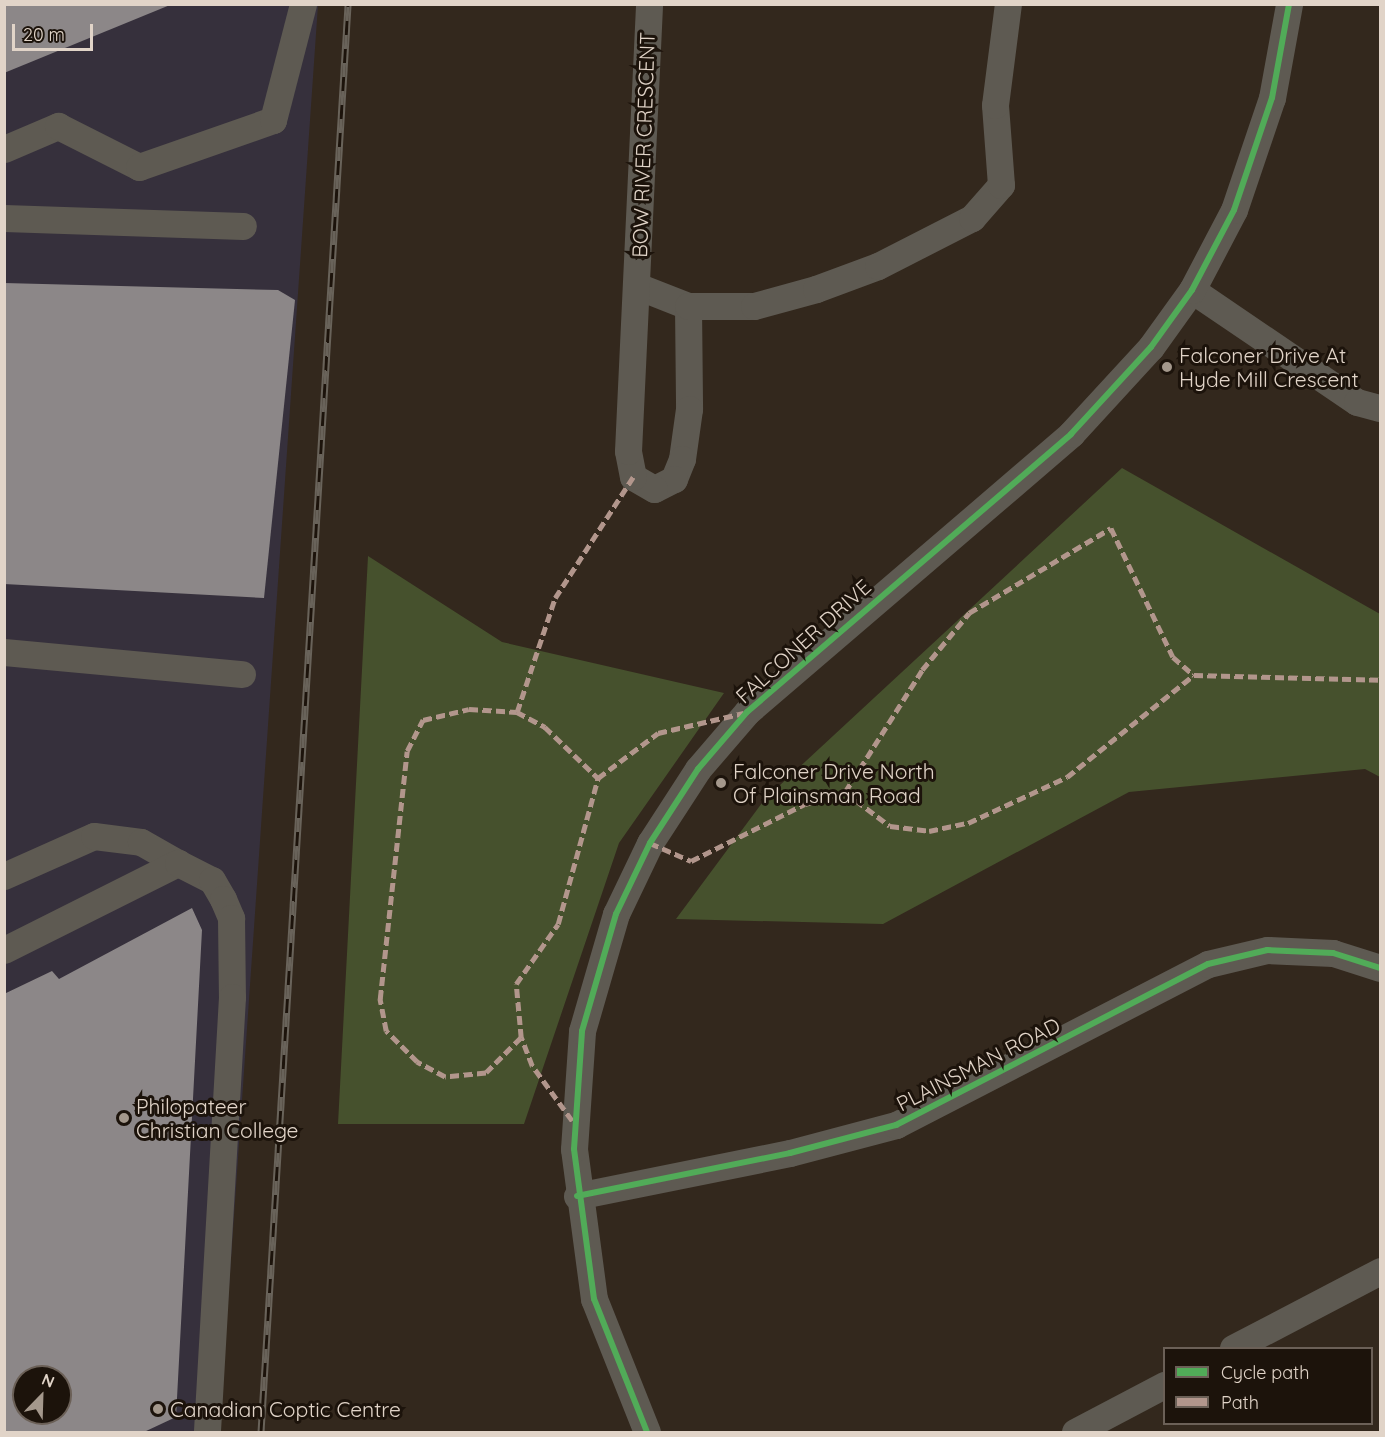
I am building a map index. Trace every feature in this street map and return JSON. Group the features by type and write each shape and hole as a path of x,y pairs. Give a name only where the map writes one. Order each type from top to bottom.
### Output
{"street":[{"path":"4,149 58,126 139,167 273,120 303,4"},
{"name":"BOW RIVER CRESCENT","path":"649,4 628,451 633,477 654,489 674,479 682,459 688,409 688,306"},
{"name":"BOW RIVER CRESCENT","path":"637,286 688,306 754,306 816,289 878,266 972,218 1001,184 995,105 1008,4"},
{"name":"FALCONER DRIVE","path":"647,1432 594,1299 577,1196 572,1121 582,1031 596,972 616,914 650,843 698,769 747,712 808,654 1071,434 1119,387 1192,290 1234,210 1257,148 1289,4"},
{"path":"4,218 243,226"},
{"path":"1192,290 1358,402 1380,408"},
{"path":"4,652 242,674"},
{"path":"4,876 94,836 141,842 212,880 231,918 233,948 207,1432"},
{"path":"4,950 178,862"},
{"name":"PLAINSMAN ROAD","path":"577,1196 790,1153 896,1125 1208,964 1267,950 1333,952 1380,968"},
{"path":"1235,1347 1380,1271"},
{"path":"1075,1432 1163,1386"}],"shaded area":[{"path":"5,5 318,5 219,1432 5,1432"}],"green space":[{"path":"1122,468 1380,614 1380,777 1365,769 1129,792 883,924 676,919 765,799"},
{"path":"368,556 502,642 724,693 619,843 524,1124 338,1124"}],"building":[{"path":"4,5 170,5 4,73"},
{"path":"4,283 278,290 295,300 264,598 4,584"},
{"path":"192,908 202,930 176,1417 144,1432 4,1432 4,994 52,971 59,979"}],"railway":[{"path":"261,1432 348,4"}],"marked path":[{"path":"517,712 555,598 633,477"},
{"path":"650,843 691,861 805,804 845,792 922,670 969,613 1111,528 1173,657 1194,675 1380,680"},
{"path":"845,792 890,826 929,831 968,823 1067,777 1194,675"},
{"path":"521,1038 486,1073 445,1077 417,1062 386,1031 380,999 407,751 423,720 469,709 517,712 545,727 598,778"},
{"path":"572,1121 532,1066 521,1038 516,984 558,924 598,778 658,733 744,713"}],"cycle path":[{"path":"647,1432 594,1299 574,1149 582,1031 616,914 650,843 698,769 747,712 1071,434 1151,347 1192,290 1234,210 1272,98 1289,4"},
{"path":"577,1196 790,1153 896,1125 1208,964 1267,950 1333,953 1380,968"}],"place":[{"name":"Falconer Drive At Hyde Mill Crescent","path":"1167,367"},
{"name":"Falconer Drive North Of Plainsman Road","path":"721,783"},
{"name":"Philopateer Christian College","path":"124,1118"},
{"name":"Canadian Coptic Centre","path":"158,1409"}]}
